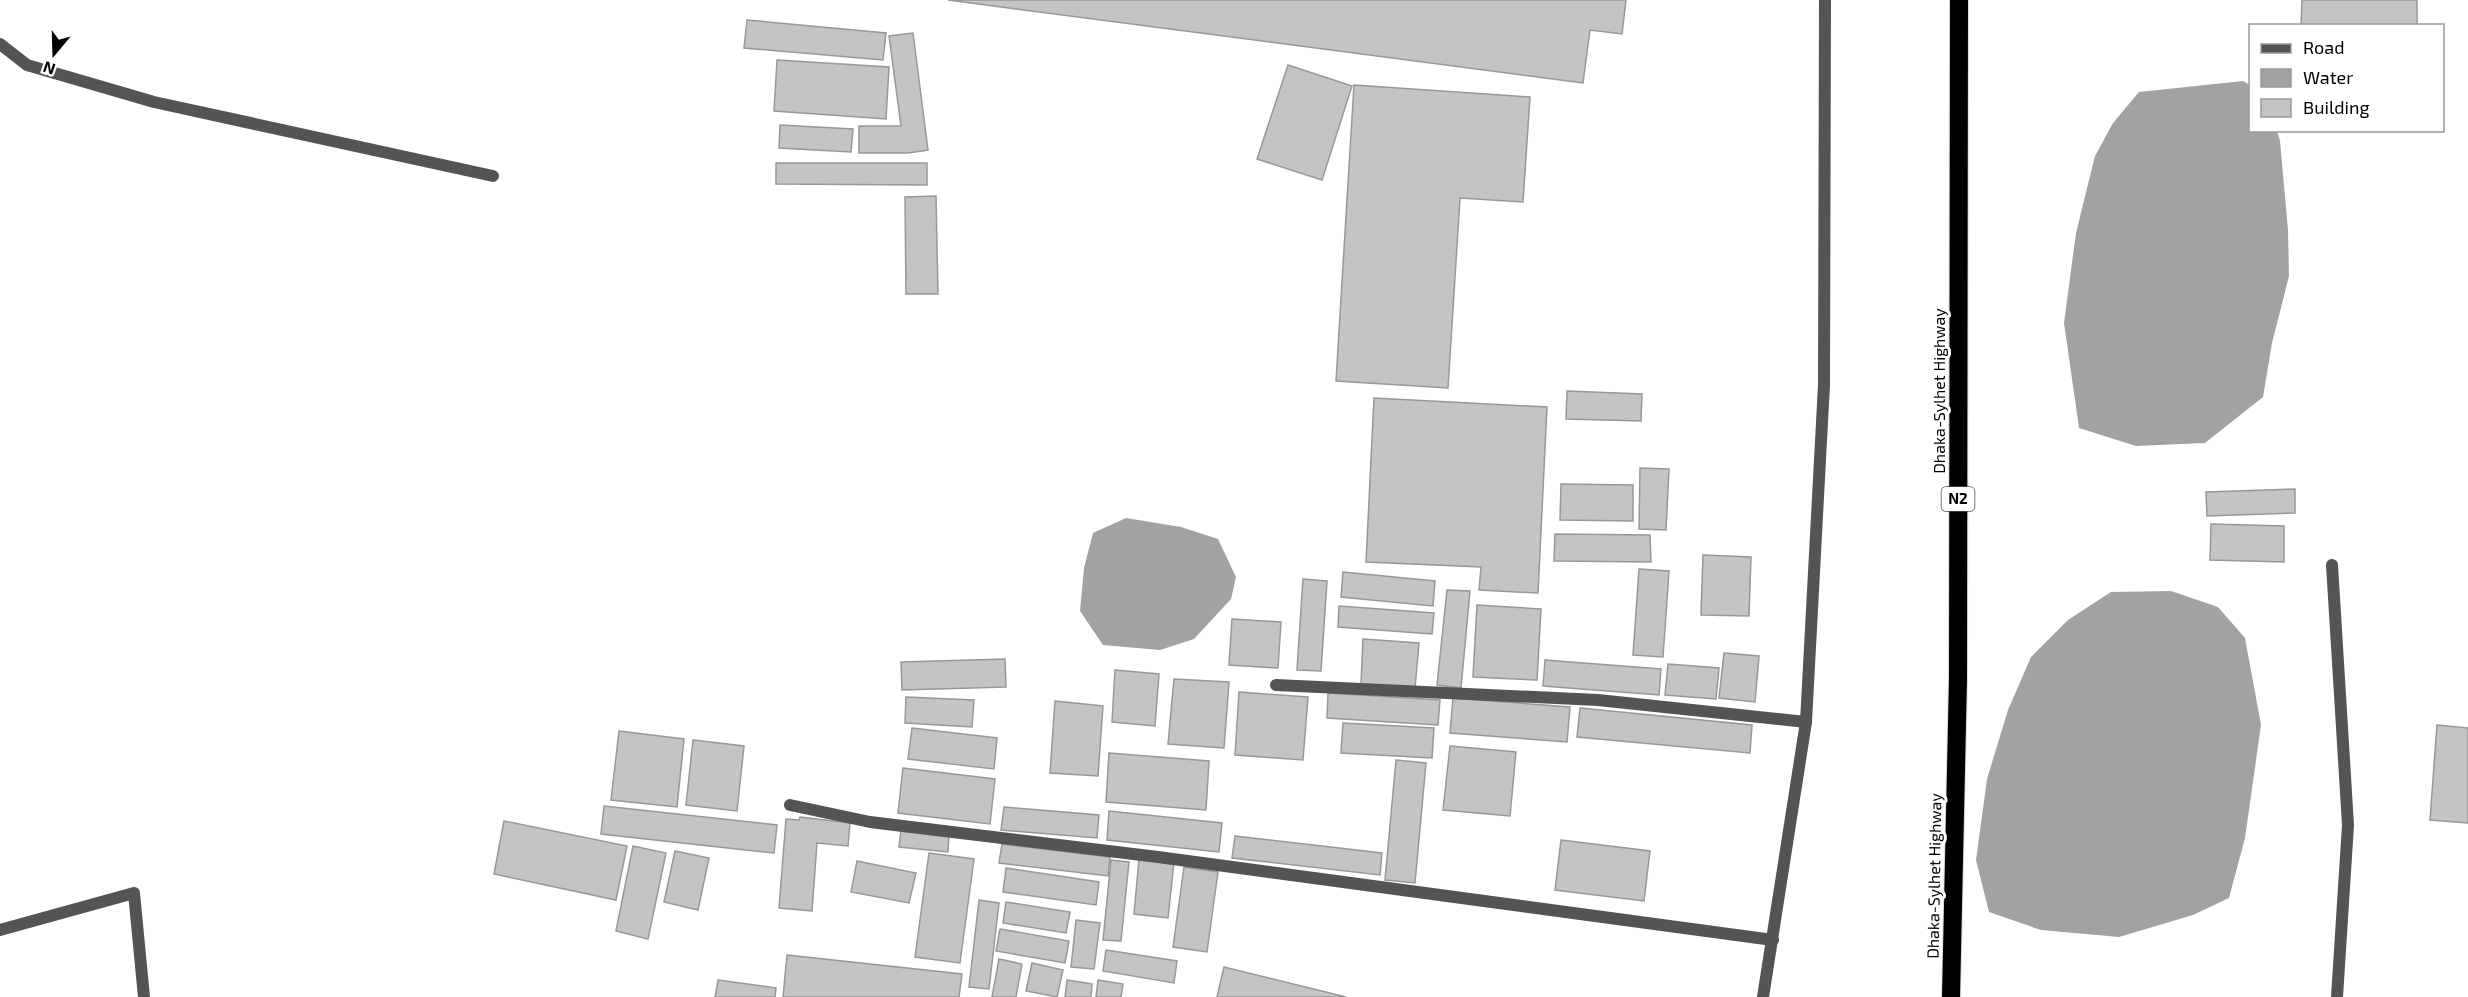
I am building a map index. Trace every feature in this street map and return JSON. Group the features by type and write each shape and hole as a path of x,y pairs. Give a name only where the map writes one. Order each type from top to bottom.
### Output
{"highway":[{"name":"Dhaka-Sylhet Highway","path":"1951,997 1958,678 1959,0"}],"street":[{"path":"1763,997 1806,722 1824,385 1825,0"},
{"path":"0,44 27,65 154,102 494,176"},
{"path":"2332,565 2348,825 2337,997"},
{"path":"1276,685 1598,700 1806,722"},
{"path":"790,805 870,822 1158,857 1773,940"},
{"path":"0,930 134,893 144,997"}],"water":[{"path":"2243,81 2249,84 2249,132 2277,132 2280,141 2288,230 2289,276 2272,343 2263,397 2205,443 2136,446 2079,428 2064,323 2076,233 2095,156 2113,123 2139,92"},
{"path":"1126,518 1181,527 1218,539 1236,577 1231,599 1194,639 1160,650 1103,645 1080,611 1084,568 1093,533"},
{"path":"2171,591 2218,607 2245,638 2261,725 2245,838 2229,898 2193,915 2119,937 2041,930 1989,912 1976,860 1987,779 2008,710 2031,657 2068,620 2111,592"}],"building":[{"path":"948,0 1626,0 1622,34 1590,30 1583,83"},
{"path":"2302,0 2417,0 2417,24 2301,24"},
{"path":"747,20 886,33 883,60 744,48"},
{"path":"913,33 928,150 908,153 859,153 859,126 901,126 889,36"},
{"path":"777,60 889,67 886,119 774,111"},
{"path":"1288,65 1352,86 1322,180 1257,159"},
{"path":"1354,85 1530,97 1523,202 1460,198 1448,388 1336,381"},
{"path":"780,125 853,129 851,152 779,148"},
{"path":"776,163 927,163 927,185 776,184"},
{"path":"936,196 938,294 906,294 905,197"},
{"path":"1567,391 1642,394 1641,421 1566,419"},
{"path":"1374,398 1547,407 1538,593 1479,590 1481,567 1366,562"},
{"path":"1640,468 1669,469 1666,530 1639,529"},
{"path":"1561,484 1633,485 1633,521 1560,520"},
{"path":"2295,489 2295,513 2207,516 2206,492"},
{"path":"2211,524 2284,526 2284,562 2210,560"},
{"path":"1555,534 1650,535 1651,562 1554,561"},
{"path":"1703,555 1751,557 1749,616 1701,615"},
{"path":"1639,569 1669,571 1663,657 1633,655"},
{"path":"1343,572 1435,581 1433,606 1341,597"},
{"path":"1303,579 1327,581 1321,671 1297,670"},
{"path":"1447,590 1470,591 1461,688 1437,685"},
{"path":"1477,605 1541,609 1537,680 1473,677"},
{"path":"1339,606 1434,613 1432,634 1338,627"},
{"path":"1232,619 1281,622 1278,668 1229,665"},
{"path":"1363,639 1419,643 1415,688 1361,684"},
{"path":"1724,653 1759,656 1755,702 1719,698"},
{"path":"1005,659 1006,687 902,690 901,662"},
{"path":"1545,660 1661,669 1659,695 1543,686"},
{"path":"1668,664 1719,668 1716,699 1665,695"},
{"path":"1115,670 1159,674 1155,726 1112,722"},
{"path":"1174,679 1229,682 1224,748 1168,744"},
{"path":"1239,692 1308,697 1303,760 1235,755"},
{"path":"1328,693 1440,700 1438,725 1327,718"},
{"path":"906,697 974,700 972,727 905,723"},
{"path":"1453,698 1570,707 1567,742 1450,733"},
{"path":"1055,701 1103,706 1098,776 1050,773"},
{"path":"1580,708 1752,725 1750,753 1577,737"},
{"path":"1343,723 1434,728 1432,758 1341,753"},
{"path":"2437,725 2468,728 2468,823 2430,820"},
{"path":"912,728 997,738 994,769 908,759"},
{"path":"619,731 684,739 677,807 611,800"},
{"path":"693,740 744,746 737,811 686,805"},
{"path":"1450,746 1516,752 1510,816 1443,810"},
{"path":"1109,753 1209,761 1206,810 1106,802"},
{"path":"1396,760 1426,763 1415,883 1385,880"},
{"path":"903,768 995,779 990,824 898,813"},
{"path":"604,806 777,825 774,853 601,834"},
{"path":"1004,807 1099,815 1097,838 1001,830"},
{"path":"1109,811 1222,823 1219,852 1107,840"},
{"path":"800,817 850,823 848,846 817,843 812,911 779,908 786,819 799,820"},
{"path":"504,821 627,846 616,900 494,874"},
{"path":"901,831 949,835 948,852 899,847"},
{"path":"1235,836 1382,853 1380,875 1232,858"},
{"path":"1561,840 1650,851 1644,901 1555,890"},
{"path":"1002,844 1110,857 1108,876 999,863"},
{"path":"633,846 666,853 648,939 616,931"},
{"path":"675,851 709,858 698,910 664,902"},
{"path":"929,853 974,859 960,963 915,957"},
{"path":"1139,859 1174,862 1168,918 1134,914"},
{"path":"1111,860 1129,862 1121,941 1103,940"},
{"path":"857,861 916,873 909,903 851,892"},
{"path":"1184,867 1218,872 1207,952 1173,947"},
{"path":"1006,868 1099,882 1096,905 1003,892"},
{"path":"979,900 999,903 989,989 969,987"},
{"path":"1006,902 1070,912 1066,933 1003,923"},
{"path":"1076,920 1100,923 1094,969 1071,967"},
{"path":"1000,929 1069,941 1065,963 996,951"},
{"path":"1106,950 1177,961 1174,983 1103,971"},
{"path":"787,955 962,974 959,997 783,997"},
{"path":"999,959 1022,964 1016,997 992,997"},
{"path":"1032,963 1063,970 1057,997 1026,991"},
{"path":"1224,967 1346,997 1217,997"},
{"path":"718,980 776,988 775,997 715,997"},
{"path":"1067,980 1092,984 1091,997 1065,997"},
{"path":"1098,980 1123,984 1121,997 1096,997"}]}
